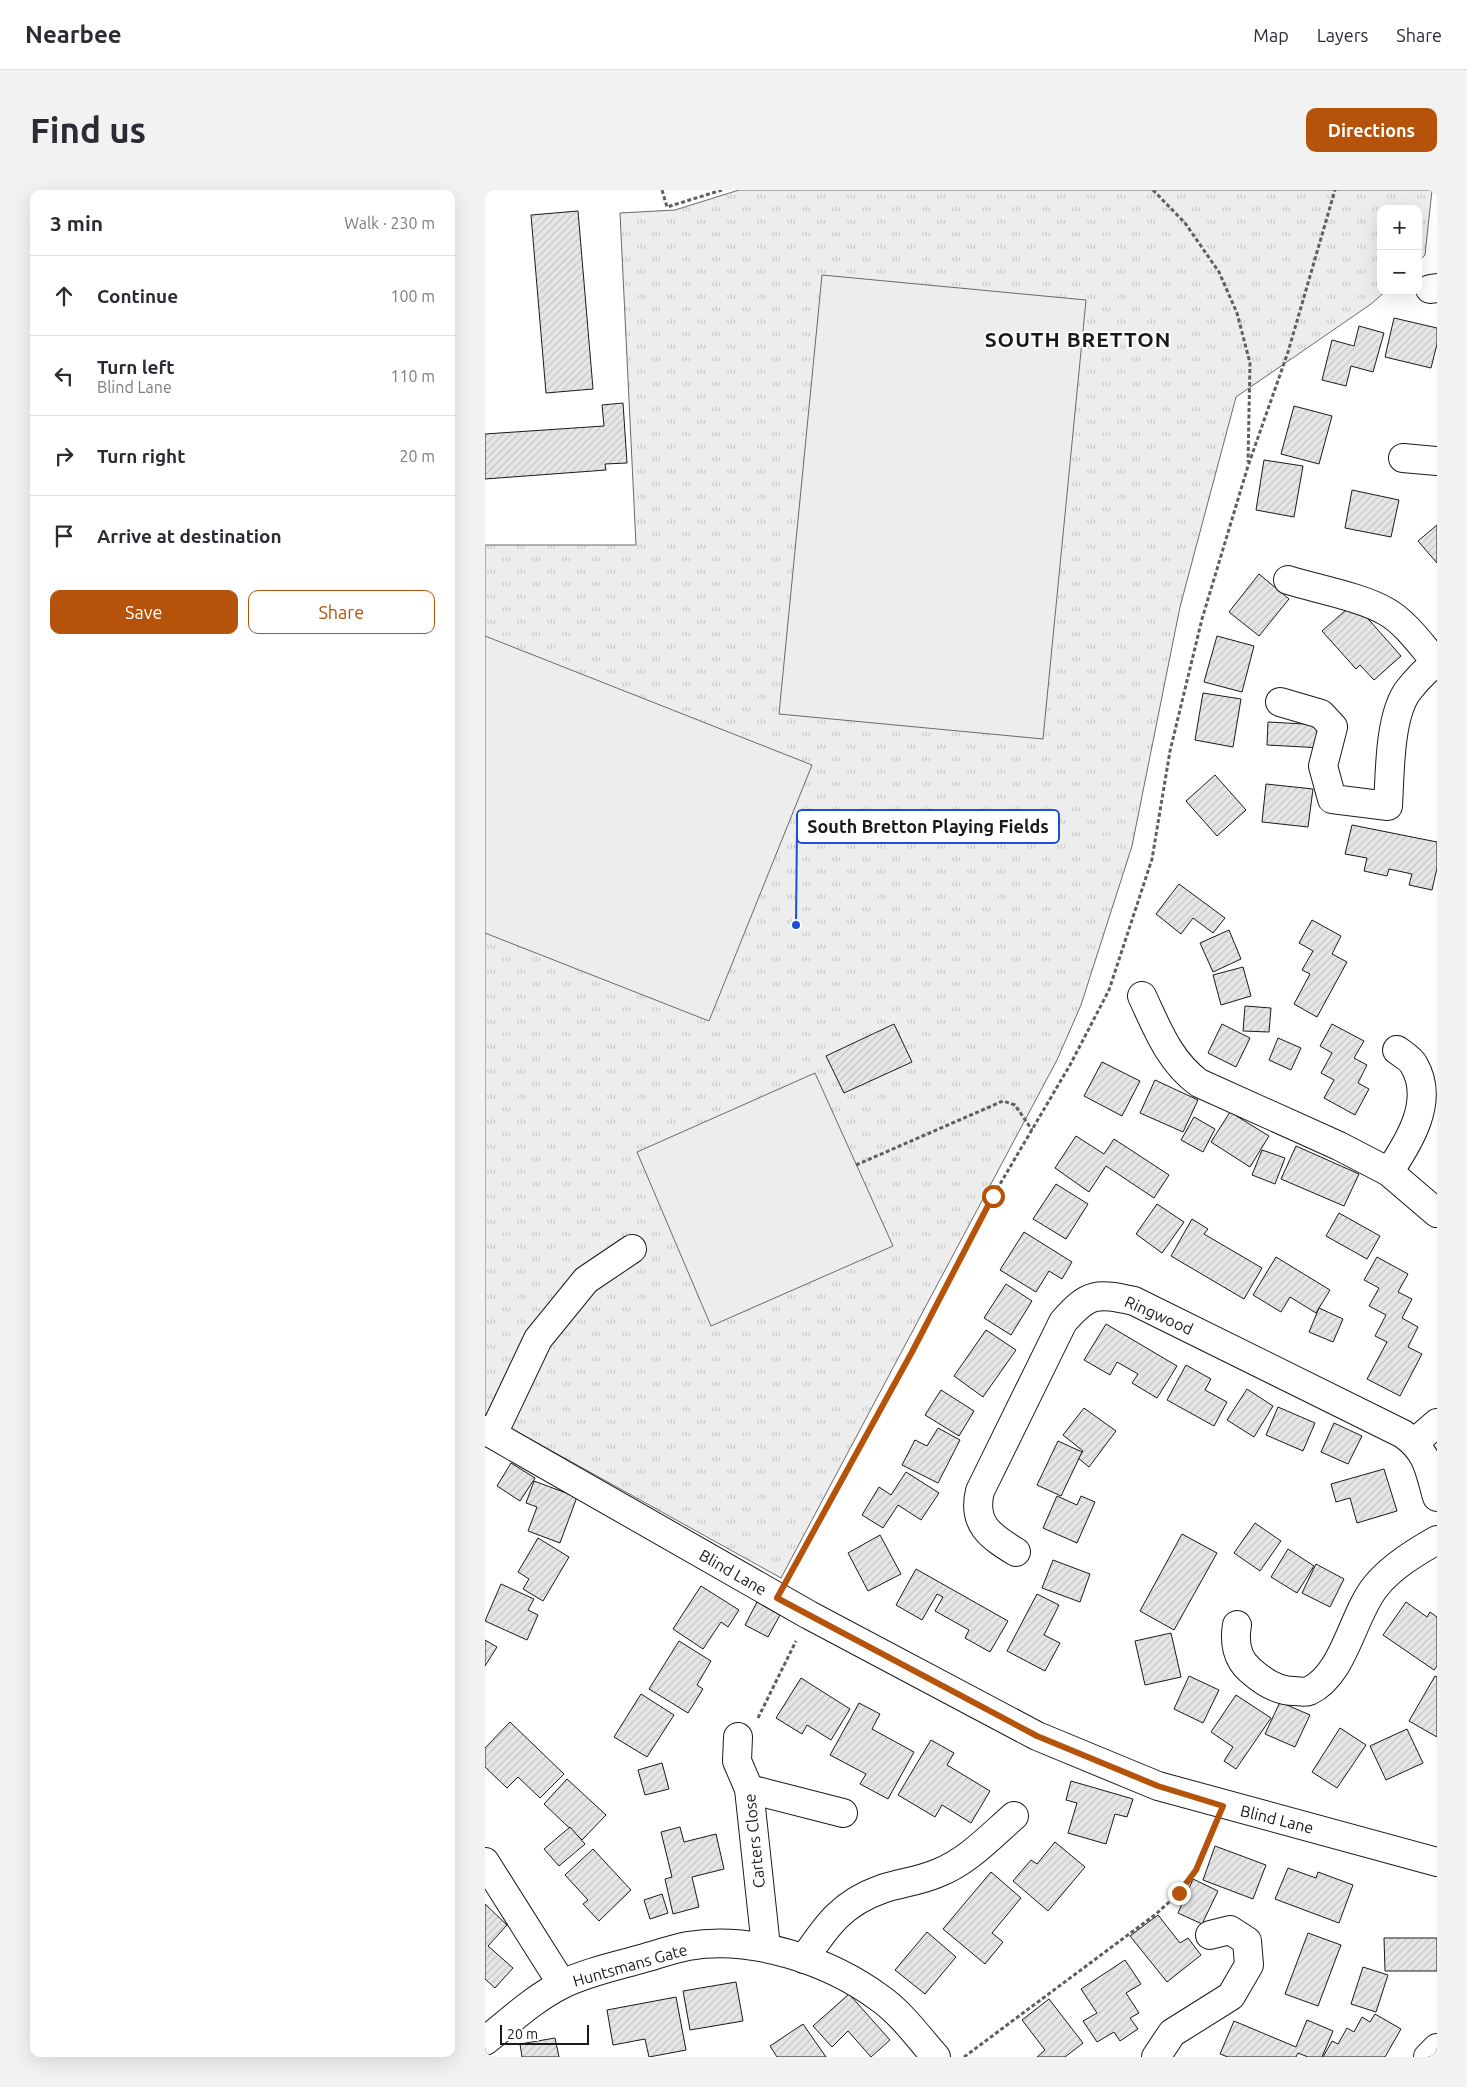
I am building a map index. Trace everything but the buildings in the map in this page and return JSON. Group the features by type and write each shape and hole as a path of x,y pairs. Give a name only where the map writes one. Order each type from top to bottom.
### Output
{"street":[{"path":"1403,458 1437,461"},
{"path":"1280,702 1321,714 1333,727 1323,766 1332,799 1388,806 1391,753 1396,720 1406,694 1423,673 1436,662 1388,612 1368,603 1288,580"},
{"path":"1142,996 1168,1051 1185,1073 1199,1083 1339,1146 1389,1172 1437,1213"},
{"path":"1389,1172 1406,1148 1421,1107 1420,1084 1414,1064 1397,1050"},
{"path":"489,1432 538,1340 586,1280 632,1249"},
{"name":"Ringwood","path":"1016,1552 992,1536 981,1521 977,1503 980,1491 1063,1322 1085,1300 1104,1295 1134,1301 1403,1434 1415,1442"},
{"path":"1437,1423 1415,1442 1423,1452 1437,1497"},
{"name":"Blind Lane","path":"489,1432 777,1598 1037,1736 1158,1786 1223,1806 1303,1825 1437,1862"},
{"path":"1237,1625 1235,1636 1238,1654 1248,1669 1265,1682 1288,1691 1308,1691 1328,1676 1376,1585 1391,1571 1437,1540"},
{"name":"Carters Close","path":"738,1749 749,1789 766,1947"},
{"path":"749,1789 843,1813"},
{"path":"803,1958 828,1924 851,1903 881,1890 938,1873 968,1856 1014,1816"},
{"path":"485,1862 562,1984"},
{"path":"1156,2057 1172,2033 1231,1996 1249,1965 1247,1941 1230,1930 1210,1935"},
{"name":"Huntsmans Gate","path":"485,2041 535,2001 562,1984 618,1965 689,1946 729,1944 766,1947 803,1958 832,1970 882,1999 936,2057"},
{"path":"1428,2057 1437,2048"}],"path":[{"path":"662,190 667,207 722,190"},
{"path":"1153,190 1185,223 1219,272 1237,313 1250,363 1248,466"},
{"path":"777,1598 912,1352 993,1196 1070,1064 1109,990 1149,868 1170,751 1202,619 1248,466 1288,352 1335,190"},
{"path":"856,1165 1003,1101 1015,1105 1032,1130"},
{"path":"738,1749 809,1615"},
{"path":"965,2056 1156,1914 1179,1893 1196,1870 1223,1806"}],"green space":[{"path":"739,190 1432,190 1425,255 1422,258 1422,205 1377,205 1377,295 1381,295 1236,397 1180,607 1132,846 1081,1005 1057,1060 781,1578 485,1414 485,545 636,545 620,213 675,210"}],"shaded area":[{"path":"822,275 1086,300 1043,739 779,714"},
{"path":"485,636 812,765 709,1021 485,933"},
{"path":"815,1073 893,1246 711,1326 637,1152"}],"place":[{"name":"South Bretton Playing Fields","path":"796,925"}],"district":[{"name":"SOUTH BRETTON","path":"1078,340"}],"route":[{"path":"993,1196 912,1352 777,1598 1037,1736 1158,1786 1223,1806 1196,1870 1179,1893"}]}
